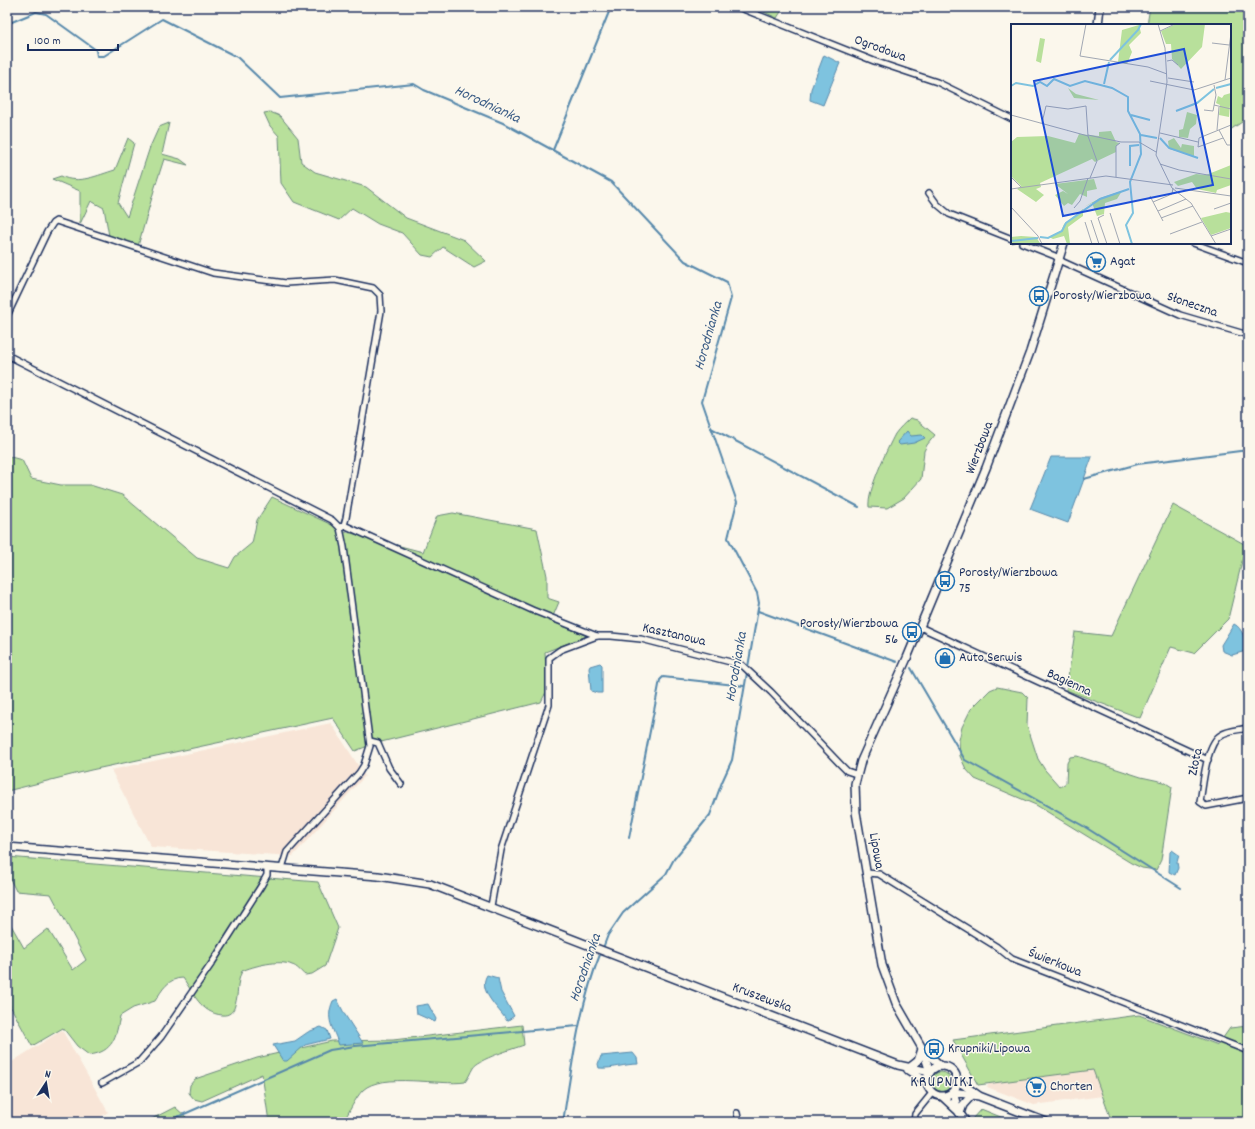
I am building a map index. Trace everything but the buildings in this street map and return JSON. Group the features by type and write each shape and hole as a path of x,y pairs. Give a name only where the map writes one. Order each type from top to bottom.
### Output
{"street":[{"name":"Ogrodowa","path":"738,7 874,61 937,82 1011,119"},
{"path":"1098,24 1100,7"},
{"path":"929,193 937,204 949,214 1011,239"},
{"path":"7,316 47,232 56,221 159,256 224,275 286,283 327,279 361,284 373,288 380,295 381,311 352,486 342,526 370,741 367,756 359,773 287,852 282,868"},
{"name":"Słoneczna","path":"1025,244 1055,256 1060,260 1180,315 1248,335"},
{"name":"Wierzbowa","path":"907,658 986,468 1017,387 1060,260 1064,244"},
{"path":"1196,244 1248,263"},
{"path":"7,355 342,526 525,607 597,636"},
{"name":"Bagienna","path":"920,628 1208,760"},
{"path":"491,906 501,850 550,705 549,658 560,650 597,636"},
{"name":"Kasztanowa","path":"597,636 641,639 744,666 847,771 856,774"},
{"name":"Lipowa","path":"907,658 856,774 855,804 879,951 887,982 896,1003 922,1048 930,1072"},
{"name":"Złota","path":"1248,728 1229,731 1217,737 1214,741 1208,760 1200,802 1206,806 1248,798"},
{"path":"370,741 378,743 389,768 401,784"},
{"name":"Kruszewska","path":"7,847 398,878 430,884 491,906 907,1068 930,1072"},
{"path":"102,1083 139,1062 161,1036 208,970 261,886 267,875 267,867"},
{"name":"Świerkowa","path":"866,873 879,874 992,944 1012,959 1248,1051"},
{"path":"907,1068 918,1061 922,1048"},
{"name":"Lipowa","path":"922,1048 941,1066"},
{"path":"966,1122 959,1112 943,1097 932,1093 927,1082 930,1072 941,1066 947,1067 954,1071 958,1081 976,1096"},
{"name":"Kruszewska","path":"907,1068 927,1082"},
{"path":"958,1081 953,1092 959,1112"},
{"path":"943,1097 953,1092 976,1096 1046,1122"},
{"path":"914,1122 915,1114 932,1093"},
{"path":"959,1112 966,1100 976,1096"},
{"path":"736,1113 739,1122"}],"shaded area":[{"path":"331,723 365,776 293,856 151,847 111,770"},
{"path":"62,1030 108,1112 93,1122 7,1122 7,1065"},
{"path":"1093,1070 1103,1096 1034,1105 987,1087 989,1084"}],"green space":[{"path":"753,7 784,7 777,18"},
{"path":"1150,7 1248,7 1248,118 1231,129 1231,24 1147,24"},
{"path":"270,112 280,116 298,138 301,162 315,172 366,187 406,218 464,240 486,261 474,267 443,247 432,257 422,255 402,233 378,224 352,208 339,220 294,202 281,183 279,136 270,126 264,113"},
{"path":"169,123 162,154 180,159 188,165 164,159 138,246 109,236 104,208 91,201 80,224 80,191 52,179 61,176 74,180 88,178 115,170 128,138 134,143 118,203 127,217 150,147 159,127"},
{"path":"910,418 917,420 935,435 924,451 921,479 904,498 887,508 869,507 869,500 874,481 887,450 895,434"},
{"path":"7,456 22,460 31,479 61,485 90,485 122,495 197,558 229,568 235,557 252,543 257,520 272,497 347,532 423,552 437,516 453,513 537,529 547,576 547,598 559,602 551,621 587,636 545,652 547,690 541,702 373,744 355,751 333,718 91,770 7,791"},
{"path":"1173,505 1246,545 1228,619 1194,653 1171,647 1140,718 1066,690 1075,632 1111,636"},
{"path":"997,687 1022,692 1028,698 1027,725 1038,759 1045,770 1060,787 1066,783 1067,763 1070,757 1077,756 1141,777 1164,782 1172,787 1161,860 1156,870 1142,868 1131,863 1036,805 975,779 966,769 960,756 959,740 962,727 971,709 990,690"},
{"path":"7,857 318,882 338,928 325,966 312,974 305,975 294,966 287,963 259,965 242,971 234,1007 231,1013 227,1015 209,1011 203,1007 183,978 169,982 155,1001 133,1008 120,1016 115,1036 109,1047 104,1050 89,1055 77,1046 63,1028 32,1046 7,1000 7,927 11,925 24,948 48,929 73,970 86,960 51,894 16,891 7,873"},
{"path":"1139,1015 1218,1045 1230,1028 1248,1026 1248,1122 1112,1122 1093,1070 978,1085 953,1040"},
{"path":"522,1025 524,1045 482,1061 473,1068 465,1082 397,1081 372,1085 360,1093 343,1122 269,1122 262,1074 202,1101 194,1099 189,1093 190,1085 195,1079 257,1058 332,1041 393,1040"},
{"path":"941,1072 948,1075 951,1082 948,1089 941,1092 934,1089 931,1082 934,1075"},
{"path":"175,1107 187,1118 184,1122 146,1122"},
{"path":"981,1109 1013,1122 974,1122 972,1119"}],"water":[{"path":"824,55 840,63 823,105 810,100 811,89"},
{"path":"907,431 911,436 922,435 925,438 914,443 900,445 897,442"},
{"path":"1051,457 1092,457 1068,523 1030,509"},
{"path":"1234,624 1242,632 1245,640 1246,651 1232,655 1222,651 1221,645"},
{"path":"600,663 602,665 602,693 597,693 591,691 589,668 590,666"},
{"path":"1172,850 1179,855 1177,862 1178,868 1175,875 1169,872 1170,852"},
{"path":"487,975 498,978 501,992 514,1016 507,1021 487,993 485,981"},
{"path":"337,999 345,1015 363,1043 339,1045 332,1028 330,1018 333,1001"},
{"path":"428,1004 436,1019 435,1022 417,1014 416,1006"},
{"path":"321,1027 327,1030 330,1039 305,1045 287,1061 283,1061 273,1045 295,1041 308,1032"},
{"path":"633,1053 637,1058 638,1064 599,1068 598,1064 601,1056"}],"waterway":[{"path":"553,150 611,7"},
{"name":"Horodnianka","path":"7,24 36,12 46,14 96,50 97,56 104,56 162,19 237,57 280,98 414,84 424,90 503,123 611,182 685,261 727,282 731,298 702,401 737,502 728,538 757,593 759,603 732,760 710,815 674,859 666,874 623,913 608,935 603,948"},
{"path":"711,428 859,507"},
{"path":"1084,479 1138,464 1248,450"},
{"path":"758,611 897,662"},
{"path":"911,668 965,760 1085,827 1181,888"},
{"path":"629,838 660,680 663,677 744,686"},
{"name":"Horodnianka","path":"563,1122 577,1036 587,993 601,952"},
{"path":"166,1122 330,1050 355,1046 578,1026"}],"place":[{"name":"Agat","path":"1096,262"},
{"name":"Porosły/Wierzbowa","path":"1039,296"},
{"name":"Porosły/Wierzbowa 75","path":"945,581"},
{"name":"Porosły/Wierzbowa 56","path":"912,632"},
{"name":"Auto Serwis","path":"945,658"},
{"name":"Krupniki/Lipowa","path":"934,1049"},
{"name":"Chorten","path":"1036,1087"}],"district":[{"name":"KRUPNIKI","path":"942,1082"}]}
